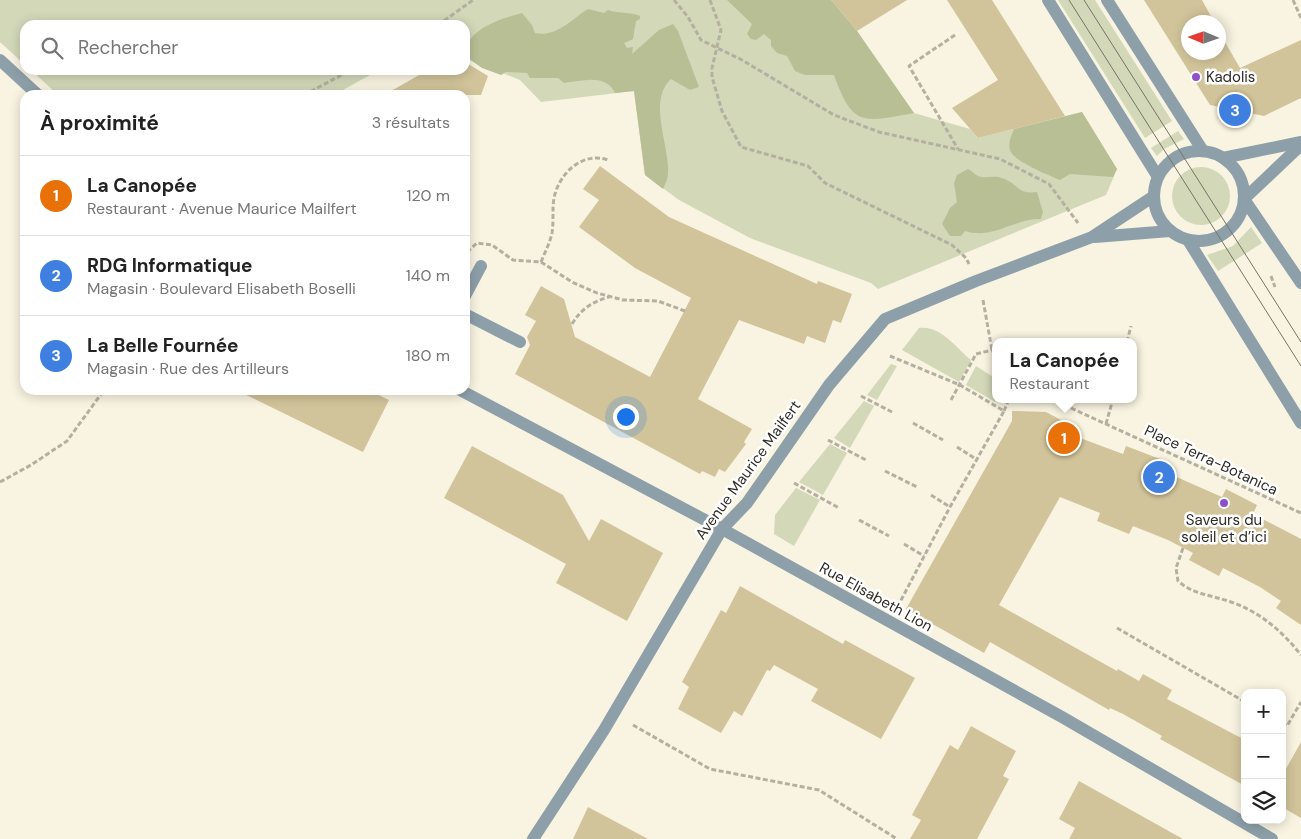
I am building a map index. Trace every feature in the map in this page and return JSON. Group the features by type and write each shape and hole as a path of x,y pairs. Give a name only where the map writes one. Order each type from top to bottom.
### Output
{"street":[{"path":"1048,0 1158,177"},
{"path":"1107,0 1203,151"},
{"path":"0,60 33,90"},
{"path":"1223,158 1301,143"},
{"path":"1301,143 1244,199 1238,218 1230,229 1208,241 1188,240 1170,231 1158,215 1154,196 1158,177 1171,161 1182,154 1203,151 1223,158 1238,174 1244,199 1297,271 1301,283"},
{"name":"Avenue Maurice Mailfert","path":"541,836 722,529 747,503 829,385 885,319 976,281 1092,237 1154,196"},
{"name":"Avenue Maurice Mailfert","path":"1092,237 1170,231"},
{"path":"1188,240 1301,423"},
{"path":"470,287 481,266"},
{"path":"470,317 520,342"},
{"name":"Rue Elisabeth Lion","path":"469,395 722,529 1062,717 1272,839"}],"path":[{"path":"445,20 473,0"},
{"path":"674,0 688,17 700,40 742,60 834,115 879,132 1000,159 1049,184 1078,224"},
{"path":"710,0 721,30 718,50 712,68 712,77 722,111 741,147 808,166 825,183 952,245 966,258 971,269"},
{"path":"1293,0 1301,18"},
{"path":"954,35 909,66 958,150"},
{"path":"313,90 342,75"},
{"path":"541,262 552,231 554,195 560,183 574,166 584,160 601,158 608,160"},
{"path":"470,248 484,242 492,244 513,260 541,262 572,282 610,297 658,301 685,311"},
{"path":"951,400 976,354 992,350 981,291"},
{"path":"572,324 585,308 597,301 610,297"},
{"path":"1128,338 1131,326"},
{"path":"890,356 960,385 1004,411"},
{"path":"0,482 31,465 67,441 100,395"},
{"path":"861,396 892,412"},
{"path":"896,609 1007,403"},
{"name":"Place Terra-Botanica","path":"1067,403 1106,424 1301,513"},
{"path":"1106,424 1112,403"},
{"path":"913,423 943,440"},
{"path":"828,440 866,460"},
{"path":"957,447 976,459"},
{"path":"885,471 917,487"},
{"path":"794,483 838,508"},
{"path":"931,495 950,507"},
{"path":"859,520 890,536"},
{"path":"904,544 924,556"},
{"path":"1183,548 1176,568 1178,581 1201,595 1229,602 1260,616 1282,634 1301,655"},
{"path":"1117,628 1241,700"},
{"path":"1286,725 1301,702"},
{"path":"633,725 710,769 819,790 897,839"}],"green space":[{"path":"0,0 831,0 857,31 914,113 970,129 978,138 1082,112 1117,169 1106,195 878,289 871,283 750,238 679,200 645,175 634,91 541,102 520,80 470,60 470,20 20,20 20,60 0,42"},
{"path":"727,0 831,0 857,31 914,113 871,119 854,113 847,105 834,75 805,75 795,71 787,56 777,53 771,46 771,40 764,34 756,40 751,39 747,34 752,24"},
{"path":"1058,0 1095,0 1172,121 1145,138"},
{"path":"588,9 604,13 608,10 640,16 640,19 636,21 633,39 624,43 627,48 633,47 632,54 659,30 673,24 678,31 699,87 690,90 671,79 664,88 660,111 668,174 663,189 645,175 634,91 615,93 606,83 592,80 564,83 558,78 530,78 527,73 506,72 501,75 482,68 470,60 471,39 477,32 504,18 522,13 532,25 535,33 543,34 557,30"},
{"path":"36,75 370,75 343,90 53,90"},
{"path":"1082,112 1117,169 1113,177 1070,174 1060,180 1019,160 1011,152 1009,143 1014,129"},
{"path":"1178,131 1184,139 1164,149 1157,156 1151,148"},
{"path":"1201,167 1212,169 1225,180 1230,196 1228,207 1217,220 1201,225 1190,223 1177,212 1172,196 1174,185 1185,172"},
{"path":"968,169 980,177 999,177 1007,180 1025,192 1037,192 1043,212 1041,219 1022,222 985,233 965,231 961,236 950,236 942,224 950,208 957,202 954,183 957,175"},
{"path":"1251,227 1262,243 1218,271 1207,255 1233,246"},
{"path":"919,328 934,330 948,338 971,360 959,382 902,350"},
{"path":"891,364 897,366 877,400 867,395"},
{"path":"976,366 992,376 992,400 966,385"},
{"path":"864,401 874,406 850,448 834,438"},
{"path":"830,444 847,453 823,495 799,482"},
{"path":"796,488 820,500 794,546 774,534 775,515"}],"building":[{"path":"831,0 907,0 857,31"},
{"path":"947,0 992,0 1065,116 978,138 952,108 998,80"},
{"path":"1144,0 1202,0 1210,15 1181,15 1181,59"},
{"path":"1301,40 1301,98 1264,116 1210,105 1182,60 1226,60 1226,44 1240,68"},
{"path":"470,65 488,76 481,95 470,95 470,90 393,90 419,75 470,75"},
{"path":"600,166 669,217 817,284 818,281 852,294 841,323 833,320 825,343 807,336 804,344 739,320 698,399 752,429 744,442 746,444 725,472 719,469 715,477 702,471 700,474 515,374 530,345 527,337 536,321 525,315 541,286 564,299 575,337 650,377 691,298 635,268 579,227 599,200 583,189"},
{"path":"246,395 378,395 389,400 363,452"},
{"path":"1012,411 1046,412 1076,428 1072,435 1123,454 1126,446 1160,459 1156,468 1222,497 1226,489 1257,505 1253,514 1301,539 1301,625 1276,608 1281,601 1260,587 1223,568 1219,576 1189,560 1193,553 1168,540 1133,526 1129,534 1097,521 1100,513 1060,497 999,605 1117,671 1118,669 1139,681 1143,674 1172,690 1167,699 1241,738 1241,784 1160,739 1162,736 1123,714 1110,708 1109,710 990,642 984,653 906,609 1012,421"},
{"path":"472,446 563,495 589,541 601,519 663,553 627,621 556,583 566,564 444,498"},
{"path":"740,586 843,644 845,640 915,678 881,739 811,701 818,689 774,665 770,671 767,670 742,716 734,711 721,733 678,709 689,687 682,682 721,610 726,613"},
{"path":"971,726 1016,751 1003,776 1009,779 977,839 910,839 921,820 912,815 950,745 958,750"},
{"path":"1301,742 1301,818 1286,809 1286,769"},
{"path":"1079,781 1183,839 1069,839 1075,828 1059,819"},
{"path":"588,807 648,839 573,839"}],"tram line":[{"path":"1069,0 1301,366"},
{"path":"1084,0 1301,342"}],"place":[{"name":"Kadolis","path":"1196,77"},
{"name":"La Belle Fournée","path":"1235,110"},
{"name":"La Canopée","path":"1064,438"},
{"name":"RDG Informatique","path":"1159,477"},
{"name":"Saveurs du soleil et d’ici","path":"1224,503"}]}
